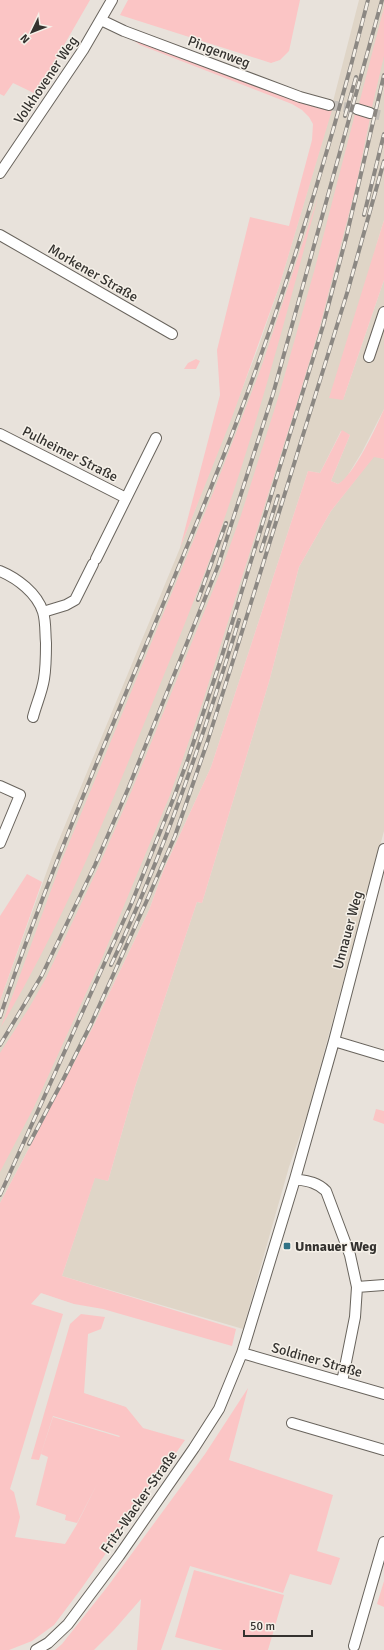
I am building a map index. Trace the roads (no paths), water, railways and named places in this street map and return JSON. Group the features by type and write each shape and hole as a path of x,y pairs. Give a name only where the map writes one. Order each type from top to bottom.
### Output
{"street":[{"name":"Volkhovener Weg","path":"0,173 101,20 112,0"},
{"name":"Pingenweg","path":"101,20 124,31 300,97 329,105"},
{"path":"357,109 370,112"},
{"name":"Morkener Straße","path":"0,235 172,334"},
{"path":"370,357 384,312"},
{"name":"Pulheimer Straße","path":"0,434 126,498"},
{"path":"43,612 66,605 75,600 156,438"},
{"path":"0,571 13,577 22,584 39,604 43,612 46,658 44,680 33,718"},
{"path":"0,786 20,795 0,842"},
{"name":"Unnauer Weg","path":"242,1353 295,1179 334,1042 384,849"},
{"path":"334,1042 384,1056"},
{"path":"295,1179 313,1182 321,1186 326,1191 350,1255 357,1287 355,1317 342,1382"},
{"path":"357,1287 384,1284"},
{"name":"Soldiner Straße","path":"242,1353 384,1394"},
{"name":"Fritz-Wacker-Straße","path":"36,1650 48,1643 68,1624 119,1556 194,1448 219,1409 242,1353"},
{"path":"292,1424 384,1450"},
{"path":"354,1646 384,1542"}],"tunnel":[{"path":"329,105 357,109"},
{"path":"370,113 384,116"}],"railway":[{"path":"0,1017 55,866 208,496 256,369 292,265 324,160 340,107 368,0"},
{"path":"0,1045 42,975 95,865 128,789 218,566 273,394 382,0"},
{"path":"0,1195 132,902 188,759 221,659 323,326 347,234 384,75"},
{"path":"345,116 356,77"},
{"path":"364,215 384,134"},
{"path":"29,1144 91,1024 175,836 207,743 348,290 384,161"},
{"path":"261,551 278,496"},
{"path":"198,600 226,523"},
{"path":"111,965 148,880 181,795 197,751 239,620"}],"place":[{"name":"Unnauer Weg","path":"287,1246"}]}
